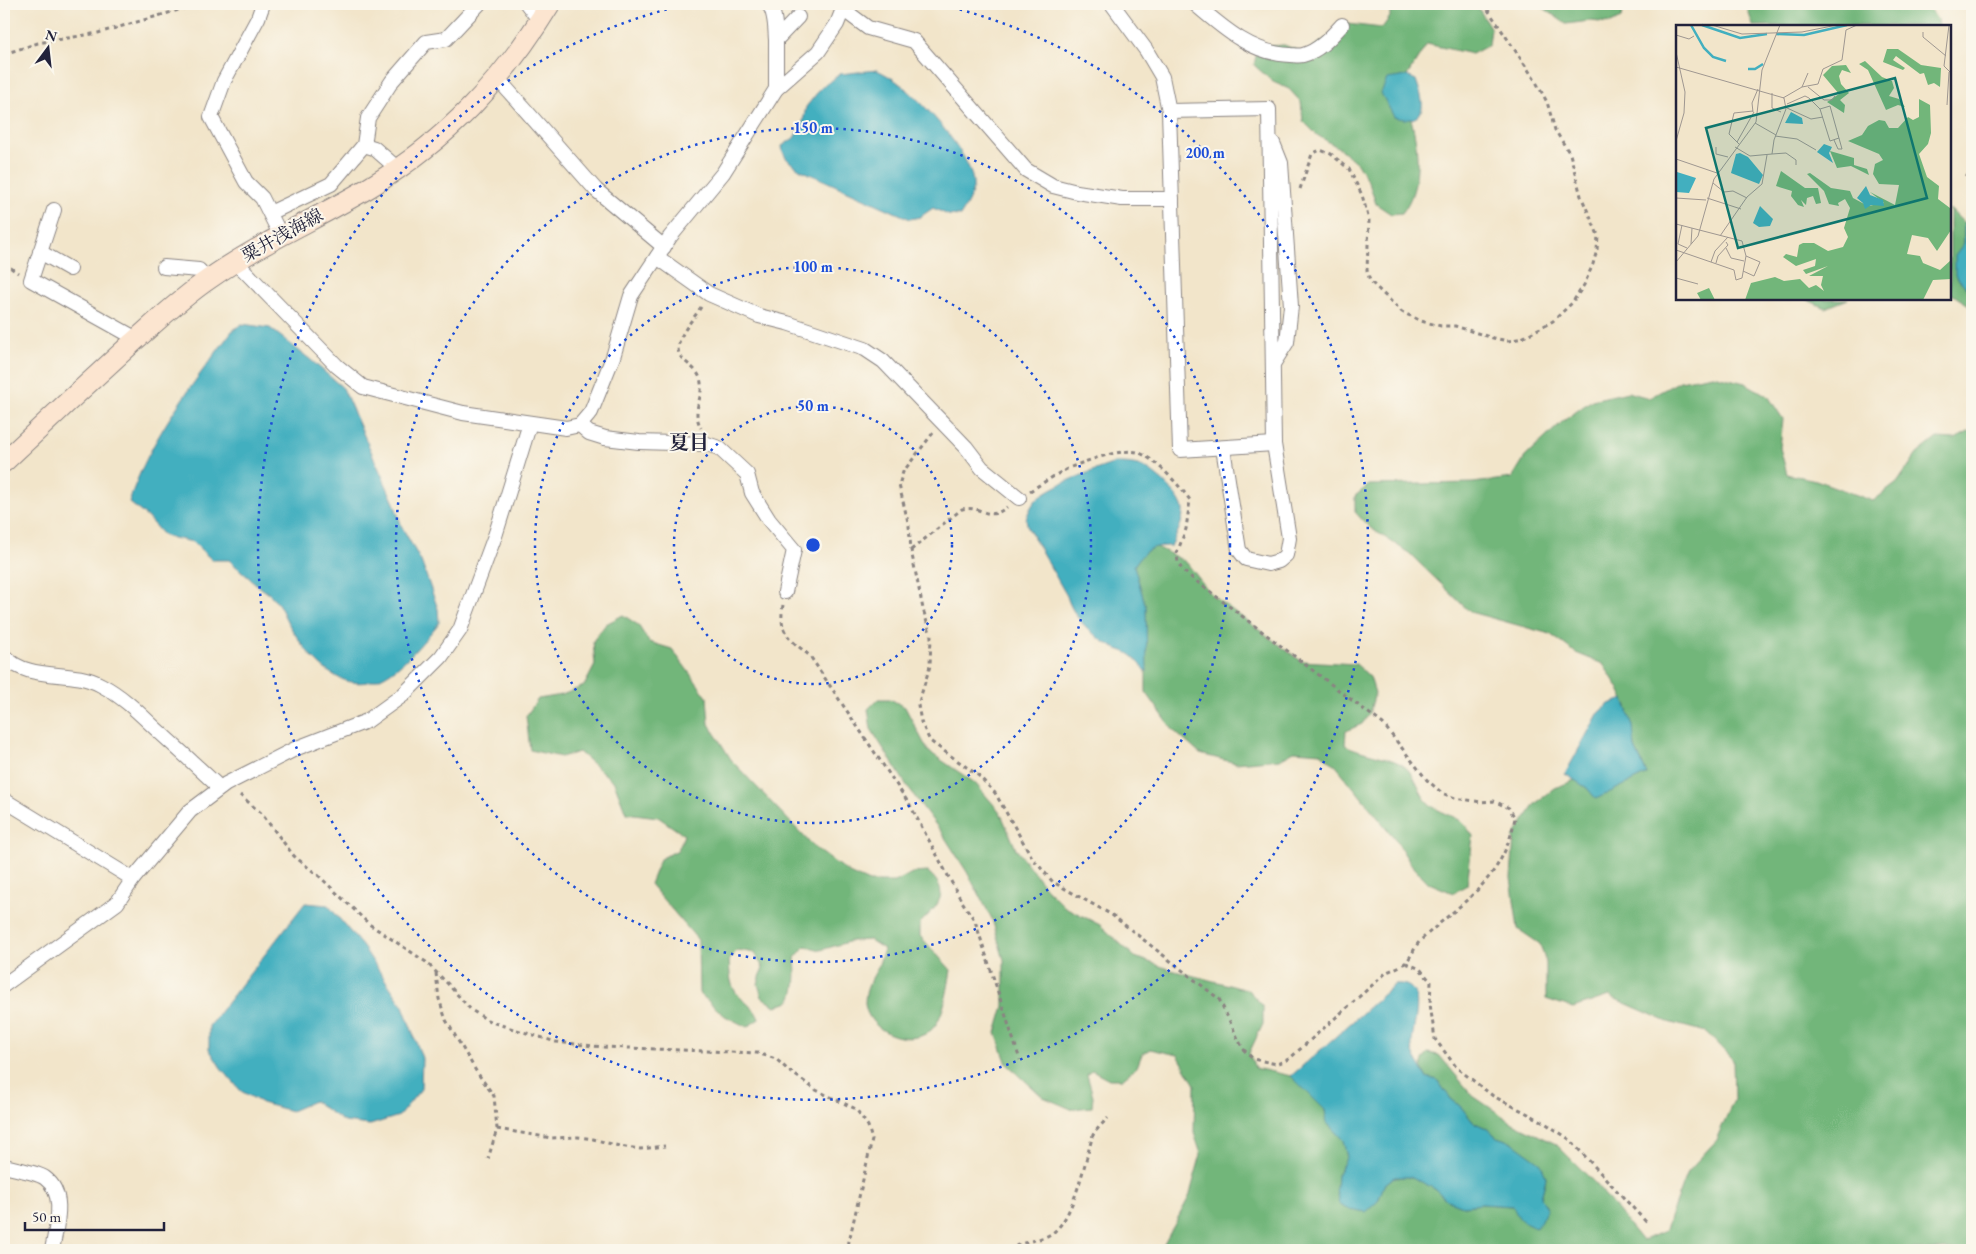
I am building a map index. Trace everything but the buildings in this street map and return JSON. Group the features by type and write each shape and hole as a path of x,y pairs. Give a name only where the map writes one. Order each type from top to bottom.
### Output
{"main road":[{"name":"粟井浅海線","path":"4,462 170,309 207,280 235,261 370,187 442,136 474,106 498,79 540,22 550,4"}],"street":[{"path":"263,4 258,18 224,81 210,117 246,182 262,198 281,236"},
{"path":"270,213 331,184 364,145 368,118 392,81 426,42 446,39 479,4"},
{"path":"527,4 540,22"},
{"path":"768,4 771,6 774,18 776,89"},
{"path":"1112,4 1146,50 1162,77 1169,111 1180,450 1274,444"},
{"path":"1195,4 1227,31 1252,46 1278,55 1302,56 1325,43 1342,25"},
{"path":"235,261 338,366 363,387 463,413 566,428 580,425 591,412 614,357 631,296 661,252 723,173 776,89 818,52 837,24 844,7 868,28 914,41 1026,170 1053,186 1122,199 1172,200"},
{"path":"776,40 798,17"},
{"path":"498,79 596,190 661,252 709,294 759,316 804,328 865,348 883,361 966,447 982,468 1019,498"},
{"path":"1169,111 1269,109 1274,444 1290,538 1286,555 1279,562 1268,564 1246,559 1239,550 1223,448"},
{"path":"364,145 374,148 398,169"},
{"path":"54,210 31,280 137,339"},
{"path":"40,252 70,269"},
{"path":"164,268 199,270 207,280"},
{"path":"4,985 117,903 133,878 190,811 223,786 297,748 367,721 403,695 441,657 460,630 496,533 530,423"},
{"path":"580,425 589,433 605,438 639,442 707,444 719,448 747,474 752,493 769,520 794,550 785,592"},
{"path":"4,656 12,665 29,672 71,676 100,684 123,699 223,786"},
{"path":"4,800 133,878"},
{"path":"4,1166 44,1177 56,1191 59,1209 52,1250"}],"path":[{"path":"4,54 38,43 98,33 200,4"},
{"path":"1298,192 1312,154 1320,150 1331,154 1349,169 1362,195 1369,220 1367,270 1370,281 1402,312 1421,321 1441,326 1455,326 1508,341 1522,338 1553,321 1572,304 1584,285 1593,264 1597,250 1598,235 1581,196 1570,154 1555,130 1547,102 1535,80 1484,4"},
{"path":"1966,175 1972,180"},
{"path":"704,433 698,422 696,411 702,386 700,375 693,367 679,357 677,351 679,342 709,294"},
{"path":"910,550 962,509 971,508 989,515 999,514 1019,498 1064,470 1110,454 1136,452 1150,460 1183,489 1190,500 1186,529 1178,553 1178,563 1183,571 1382,724 1427,780 1442,793 1454,798 1481,802 1494,800 1509,808 1515,818 1506,852 1496,870 1484,884 1419,941 1406,963 1387,972 1289,1059 1277,1064 1253,1059 1243,1049 1219,999 1112,915 1053,882 1033,859 995,793 979,776 930,741 921,722 918,705 930,666 930,636 910,550 909,526 899,486 903,472 942,422"},
{"path":"785,592 781,614 782,626 789,638 810,656 910,805 961,900 975,921 1020,1060"},
{"path":"223,786 261,813 294,856 319,876 368,924 426,962 471,1010 491,1022 556,1042 603,1047 757,1053 776,1059 816,1090 856,1109 868,1126 872,1140 847,1250"},
{"path":"1406,963 1420,969 1430,982 1430,1004 1435,1039 1457,1068 1493,1096 1542,1121 1569,1139 1647,1223"},
{"path":"436,973 439,999 446,1020 476,1071 494,1096 497,1130 488,1159"},
{"path":"1009,1250 1014,1246 1054,1232 1065,1218 1093,1135 1108,1118"},
{"path":"497,1130 552,1138 578,1137 640,1149 665,1146"}],"green space":[{"path":"1390,4 1476,4 1491,29 1489,45 1472,54 1427,44 1407,76 1387,80 1394,117 1411,119 1417,155 1416,180 1413,192 1402,213 1391,214 1376,204 1369,183 1357,163 1339,148 1317,135 1303,121 1301,102 1289,89 1273,82 1254,65 1258,47 1284,45 1305,53 1347,24 1382,28 1390,17"},
{"path":"1538,4 1623,4 1625,7 1621,18 1611,23 1590,21 1566,24"},
{"path":"1746,4 1927,4 1939,25 1753,25"},
{"path":"1951,210 1964,223 1964,243 1955,275 1972,294 1972,307 1951,294"},
{"path":"1808,300 1845,300 1825,308"},
{"path":"1713,375 1745,383 1768,396 1783,419 1780,448 1787,474 1816,480 1873,501 1897,483 1917,454 1937,438 1955,439 1972,430 1972,1250 1161,1250 1189,1197 1201,1154 1194,1133 1195,1085 1178,1055 1150,1049 1142,1054 1137,1067 1122,1079 1109,1079 1092,1070 1087,1075 1093,1096 1092,1107 1071,1109 1043,1097 1007,1064 996,1033 1004,1006 1004,960 992,919 967,872 942,833 909,789 871,729 868,709 878,699 890,699 905,707 928,751 975,783 1000,812 1016,849 1045,887 1065,907 1100,925 1135,957 1171,970 1248,990 1263,1006 1263,1024 1249,1053 1255,1068 1291,1076 1325,1110 1327,1123 1343,1140 1347,1157 1337,1175 1378,1201 1384,1185 1394,1177 1412,1177 1435,1189 1447,1200 1463,1206 1482,1204 1513,1206 1541,1198 1546,1178 1512,1142 1497,1137 1486,1128 1473,1122 1461,1107 1451,1099 1437,1080 1426,1077 1422,1067 1424,1059 1428,1053 1439,1055 1473,1096 1513,1123 1556,1144 1596,1184 1642,1241 1665,1231 1687,1172 1715,1142 1734,1100 1733,1060 1706,1032 1668,1022 1609,996 1573,1008 1546,999 1546,963 1540,944 1518,929 1511,878 1514,836 1535,804 1555,788 1575,780 1587,788 1596,798 1647,774 1635,748 1627,706 1618,687 1603,664 1576,653 1550,634 1470,612 1409,553 1369,527 1355,512 1355,496 1369,485 1473,483 1512,478 1525,457 1562,422 1592,400 1628,392 1649,398 1680,381"},
{"path":"1155,546 1186,562 1212,595 1301,661 1356,664 1370,677 1375,693 1369,714 1362,724 1346,731 1345,745 1388,758 1401,764 1412,775 1428,803 1465,824 1473,836 1467,885 1453,893 1429,883 1410,863 1396,840 1337,767 1321,753 1294,751 1280,759 1236,763 1200,754 1173,730 1146,692 1146,607 1134,566 1142,554"},
{"path":"623,615 638,625 649,642 672,649 707,697 709,724 732,761 814,847 849,873 869,882 895,882 912,873 928,872 935,879 941,892 940,899 932,911 920,923 920,936 951,970 942,1011 935,1026 930,1031 921,1036 911,1038 900,1037 881,1029 867,1013 865,998 884,949 870,940 851,941 821,950 805,946 795,958 796,982 791,1000 775,1006 762,997 758,984 763,968 755,953 738,950 729,959 732,984 736,993 753,1009 759,1019 747,1027 725,1016 699,993 698,940 650,884 660,859 678,850 684,835 658,817 626,813 614,782 579,752 561,757 530,750 526,716 538,699 562,695 584,686 595,665 593,641 606,624"}],"water":[{"path":"877,70 897,82 921,103 946,132 966,162 972,176 973,188 960,216 948,215 933,208 920,217 910,219 801,170 788,160 784,154 782,146 794,138 803,122 806,107 821,88 840,74"},
{"path":"1407,76 1416,80 1420,91 1422,108 1417,117 1402,119 1394,117 1381,93 1387,79"},
{"path":"1972,218 1972,294 1955,275 1955,255 1964,243 1964,223"},
{"path":"242,324 270,328 343,388 394,503 402,527 421,561 438,609 439,623 412,654 382,677 366,682 350,682 332,674 306,650 274,598 229,560 212,560 193,542 164,536 147,517 129,502 148,455 173,412 232,331"},
{"path":"1115,463 1134,464 1150,471 1174,493 1183,510 1181,524 1171,546 1153,548 1145,552 1134,566 1146,607 1147,672 1127,652 1113,647 1098,637 1079,619 1028,528 1026,519 1035,501 1041,495 1072,479"},
{"path":"1624,699 1633,726 1635,748 1647,774 1596,799 1587,788 1565,774 1598,714 1609,704"},
{"path":"305,903 328,905 363,947 403,1006 422,1058 421,1089 399,1116 370,1125 344,1122 314,1101 291,1111 262,1103 241,1091 221,1068 209,1049 209,1026"},
{"path":"1395,984 1406,985 1413,990 1416,998 1417,1008 1412,1048 1426,1077 1437,1080 1451,1099 1461,1107 1473,1122 1486,1128 1497,1137 1512,1142 1541,1163 1546,1178 1541,1198 1547,1208 1537,1228 1528,1225 1522,1220 1513,1206 1482,1204 1463,1206 1447,1200 1435,1189 1412,1177 1394,1177 1384,1185 1378,1201 1366,1212 1349,1209 1339,1204 1336,1190 1337,1175 1347,1157 1343,1140 1327,1123 1325,1110 1291,1076"}],"district":[{"name":"夏目","path":"689,442"}]}
